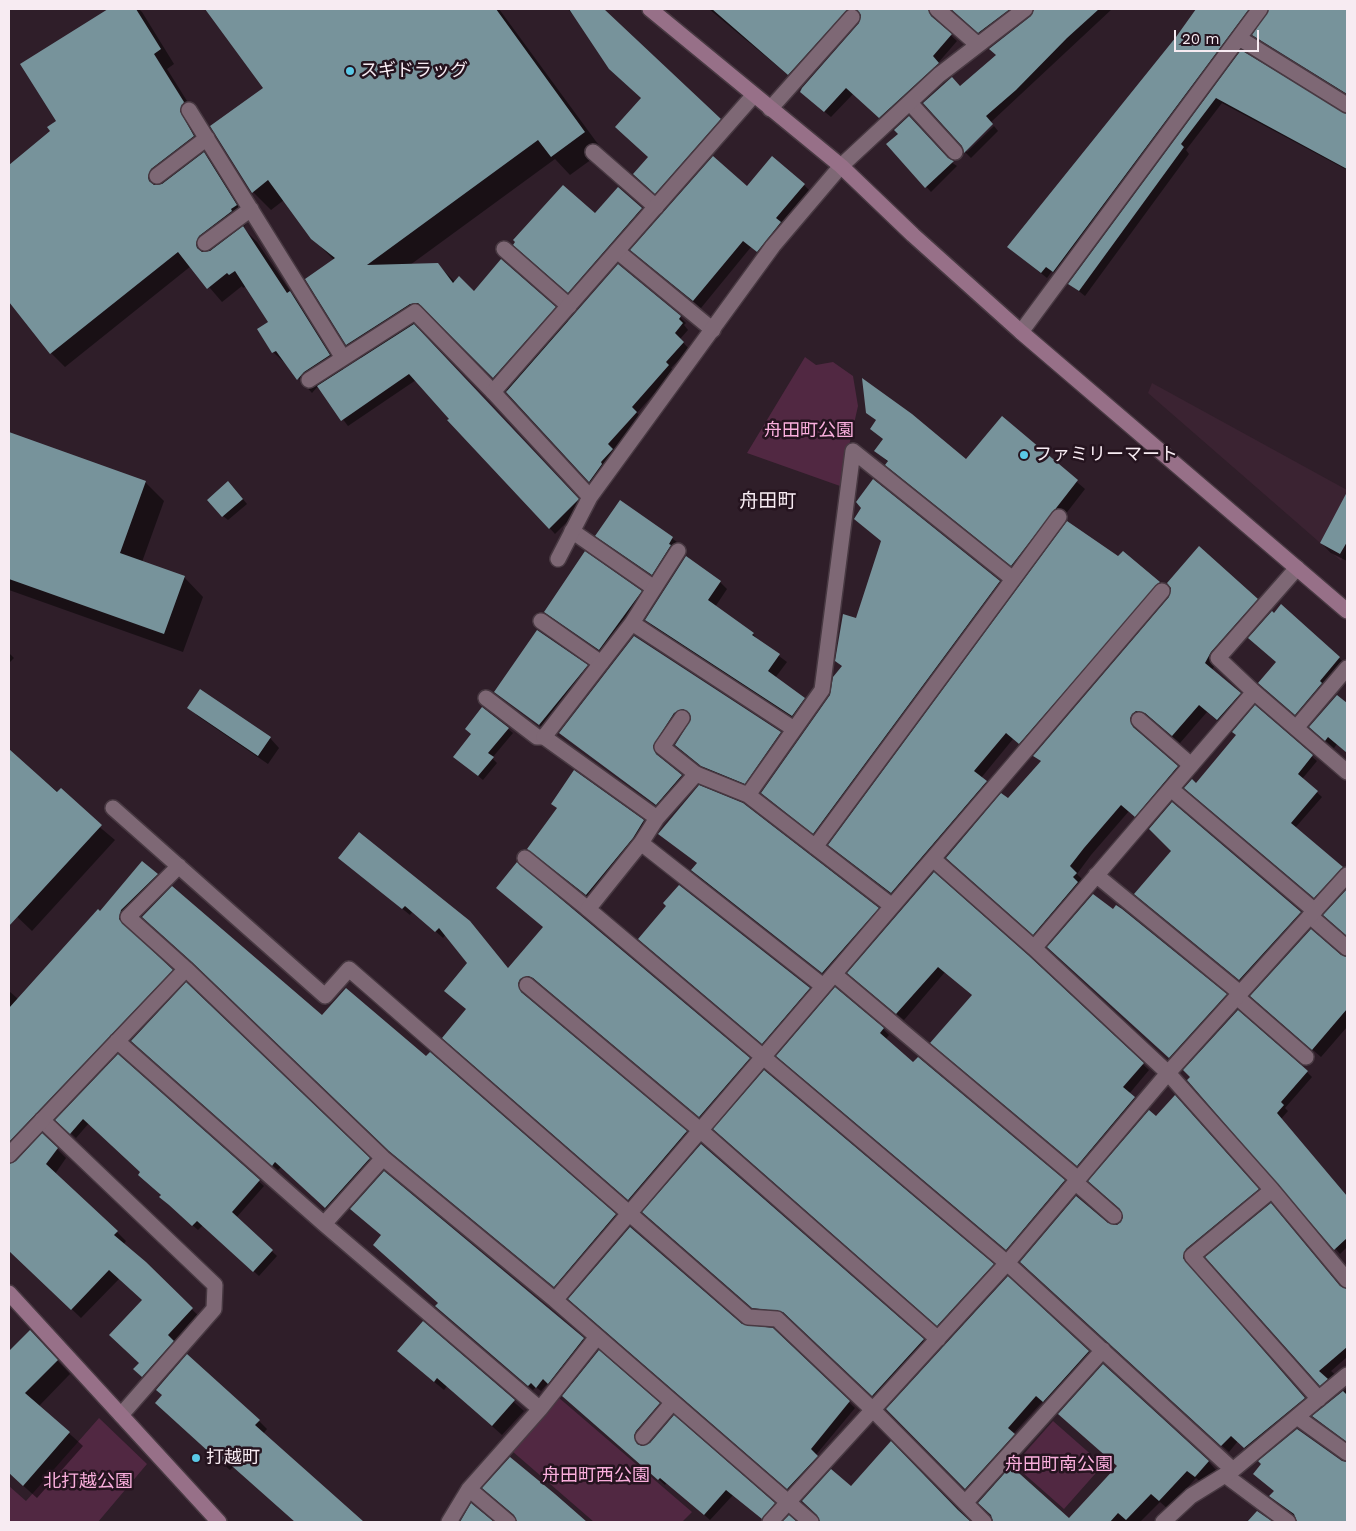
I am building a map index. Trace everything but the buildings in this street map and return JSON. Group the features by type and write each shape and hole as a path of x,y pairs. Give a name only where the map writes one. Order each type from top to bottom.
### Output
{"street":[{"path":"653,9 753,96 841,166 913,235 1021,332 1347,611"},
{"path":"937,9 978,45"},
{"path":"558,558 590,497 773,246 841,166 940,75 1025,9"},
{"path":"1021,332 1260,9"},
{"path":"770,109 852,16"},
{"path":"1239,38 1347,105"},
{"path":"493,392 753,96"},
{"path":"910,103 955,152"},
{"path":"189,110 343,358"},
{"path":"157,176 207,138"},
{"path":"593,152 656,207"},
{"path":"205,242 251,209"},
{"path":"504,249 569,306"},
{"path":"616,251 712,330"},
{"path":"309,380 415,312 493,392 590,497"},
{"path":"748,794 822,690 853,451 1013,579"},
{"path":"815,847 1060,517"},
{"path":"572,531 654,588"},
{"path":"544,737 632,623 678,551"},
{"path":"1297,568 1218,658 1254,692 1347,772"},
{"path":"555,1300 1162,591"},
{"path":"541,621 601,663"},
{"path":"632,623 794,729"},
{"path":"1296,728 1347,668"},
{"path":"1034,948 1254,692"},
{"path":"486,698 537,737 544,737 656,818"},
{"path":"682,718 662,747 696,774 748,794 892,906"},
{"path":"1139,720 1191,765"},
{"path":"588,909 641,843 656,818 696,774"},
{"path":"1171,789 1312,914 1347,948"},
{"path":"113,808 325,996 349,969 748,1317 777,1319 873,1410 984,1522"},
{"path":"641,843 823,986"},
{"path":"525,858 1008,1262 1103,1350 1229,1472 1288,1522"},
{"path":"933,859 1034,948 1168,1072 1272,1190 1347,1280"},
{"path":"179,866 128,917 186,969 383,1158 555,1300 811,1522"},
{"path":"1096,875 1238,995 1306,1057"},
{"path":"770,1522 1008,1262 1168,1072 1347,875"},
{"path":"9,1155 186,969"},
{"path":"834,974 1076,1181 1114,1216"},
{"path":"527,985 700,1130 938,1339"},
{"path":"117,1041 324,1224 540,1409"},
{"path":"42,1120 215,1285 214,1309 121,1415"},
{"path":"324,1224 383,1158"},
{"path":"1272,1190 1192,1256 1319,1399"},
{"path":"9,1292 219,1522"},
{"path":"449,1522 469,1489 540,1409 597,1337"},
{"path":"965,1503 1103,1350"},
{"path":"1163,1522 1191,1496 1229,1472 1347,1376"},
{"path":"643,1437 672,1403"},
{"path":"1297,1418 1347,1453"},
{"path":"469,1489 508,1522"}],"shaded area":[{"path":"1152,383 1347,490 1347,547 1341,561 1148,393"}],"green space":[{"name":"舟田町公園","path":"805,357 816,365 833,362 853,376 858,406 840,486 747,453"},
{"name":"舟田町西公園","path":"558,1397 692,1512 682,1522 594,1522 512,1451"},
{"name":"北打越公園","path":"99,1418 147,1464 98,1522 9,1522 9,1486 26,1501"},
{"name":"舟田町南公園","path":"1053,1421 1103,1465 1064,1509 1014,1465"}],"place":[{"name":"スギドラッグ","path":"350,71"},
{"name":"ファミリーマート","path":"1024,455"},
{"name":"打越町","path":"196,1458"}],"district":[{"name":"舟田町","path":"768,501"}]}
